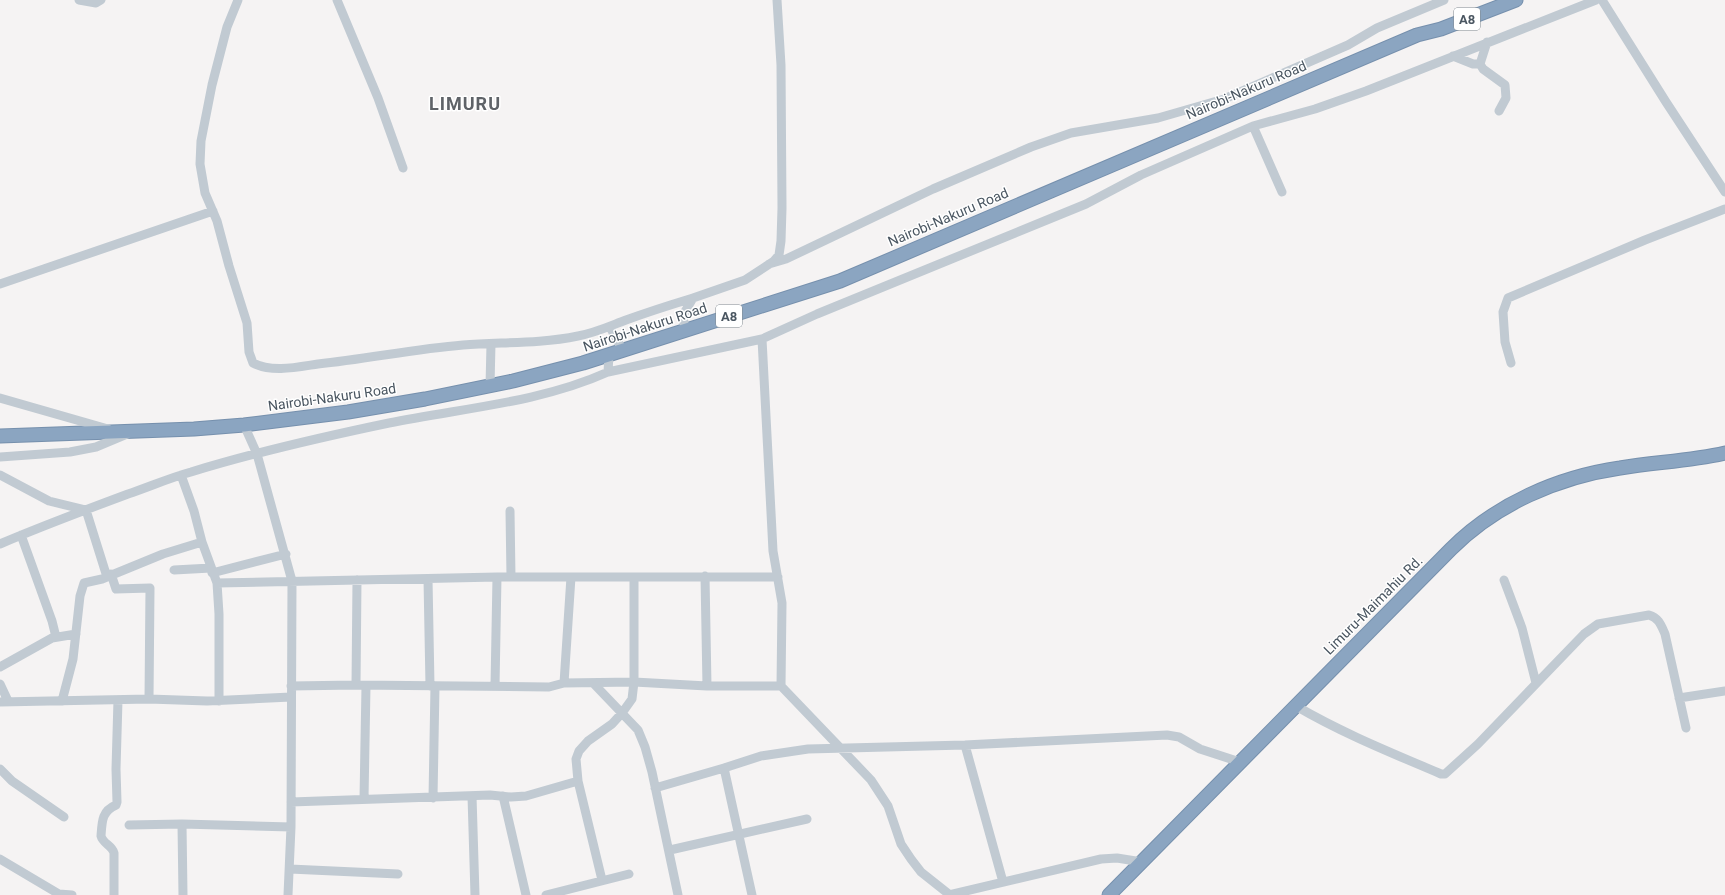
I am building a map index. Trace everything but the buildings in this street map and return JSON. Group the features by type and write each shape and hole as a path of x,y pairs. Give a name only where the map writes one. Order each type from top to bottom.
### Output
{"highway":[{"name":"Nairobi-Nakuru Road","path":"1417,35 1437,22 1492,0"},
{"name":"Nairobi-Nakuru Road","path":"0,436 126,432 244,425 348,412 425,399 490,386 576,365 840,281 1417,35 1441,29 1516,0"},
{"name":"Limuru-Maimahiu Rd.","path":"1109,895 1457,542 1473,528 1505,507 1525,497 1572,478 1619,468 1698,459 1725,452"}],"street":[{"path":"79,0 96,3 101,0"},
{"path":"238,0 227,27 200,141 202,182 218,225 247,323 250,358 253,363 272,368 297,367 346,361 425,349 525,343 577,336 610,327 745,280 770,264 779,256 782,228 781,65 777,0"},
{"path":"337,0 378,98 403,168"},
{"path":"770,264 786,260 933,189 1031,147 1071,134 1158,118 1224,99 1348,44 1377,28 1444,0"},
{"path":"0,544 86,510 182,475 257,454 390,423 483,408 532,397 577,384 608,372 762,339 824,311 1086,204 1142,175 1253,126 1322,106 1596,0"},
{"path":"1602,0 1725,192"},
{"path":"1480,64 1487,42"},
{"path":"1453,56 1473,64 1480,64 1504,85 1506,98 1499,111"},
{"path":"1224,99 1231,114"},
{"path":"1253,126 1282,192"},
{"path":"1511,363 1505,342 1503,312 1508,298 1645,240 1725,209"},
{"path":"0,284 212,211"},
{"path":"685,330 683,315 693,298"},
{"path":"610,327 623,350"},
{"path":"762,339 773,552 781,593 783,614 781,686 871,780 888,806 902,844 911,859 921,872 950,895 1102,859 1117,858 1142,862"},
{"path":"490,386 491,344"},
{"path":"608,372 609,355"},
{"path":"0,398 126,432"},
{"path":"244,425 257,454 286,554 292,581 291,802 288,895"},
{"path":"0,457 70,452 96,447 126,432"},
{"path":"182,475 211,570 217,583 220,614 219,701"},
{"path":"0,476 49,501 86,510"},
{"path":"86,510 109,576 116,589 150,588 149,699"},
{"path":"510,511 511,577"},
{"path":"21,535 56,636"},
{"path":"62,701 73,659 80,596 84,583 109,576 202,542"},
{"path":"174,570 211,570 286,554"},
{"path":"705,576 707,686"},
{"path":"217,583 511,577 778,577"},
{"path":"564,683 571,577"},
{"path":"495,686 497,578"},
{"path":"602,880 578,782 576,759 579,751 588,741 612,724 632,699 634,682 634,578"},
{"path":"428,579 432,686 433,798"},
{"path":"356,685 357,580"},
{"path":"1504,580 1522,628 1536,683"},
{"path":"1296,706 1325,722 1440,774 1450,771 1568,648 1593,626 1649,615 1655,617 1659,621 1665,634 1686,728"},
{"path":"0,667 56,636 76,634"},
{"path":"291,686 356,685 549,687 564,683 594,684 634,682 707,686 781,686"},
{"path":"0,684 4,701 149,699 219,701 291,697"},
{"path":"594,684 622,712 638,730 642,737 670,850 678,895"},
{"path":"364,799 366,686"},
{"path":"1679,698 1725,691"},
{"path":"114,895 114,853 112,847 102,840 101,836 105,812 110,807 116,805 117,802 116,768 118,700"},
{"path":"655,788 761,756 840,748 965,745 1167,735 1179,737 1200,749 1240,762"},
{"path":"965,745 1003,882"},
{"path":"724,768 752,895"},
{"path":"0,769 12,781 64,817"},
{"path":"291,802 472,796 526,796 578,782"},
{"path":"472,796 475,895"},
{"path":"503,796 526,895"},
{"path":"670,850 807,819"},
{"path":"129,825 182,824 290,827"},
{"path":"182,824 184,895"},
{"path":"0,859 59,894 72,895"},
{"path":"290,869 398,874"},
{"path":"546,895 629,874"}],"district":[{"name":"LIMURU","path":"465,103"}]}
